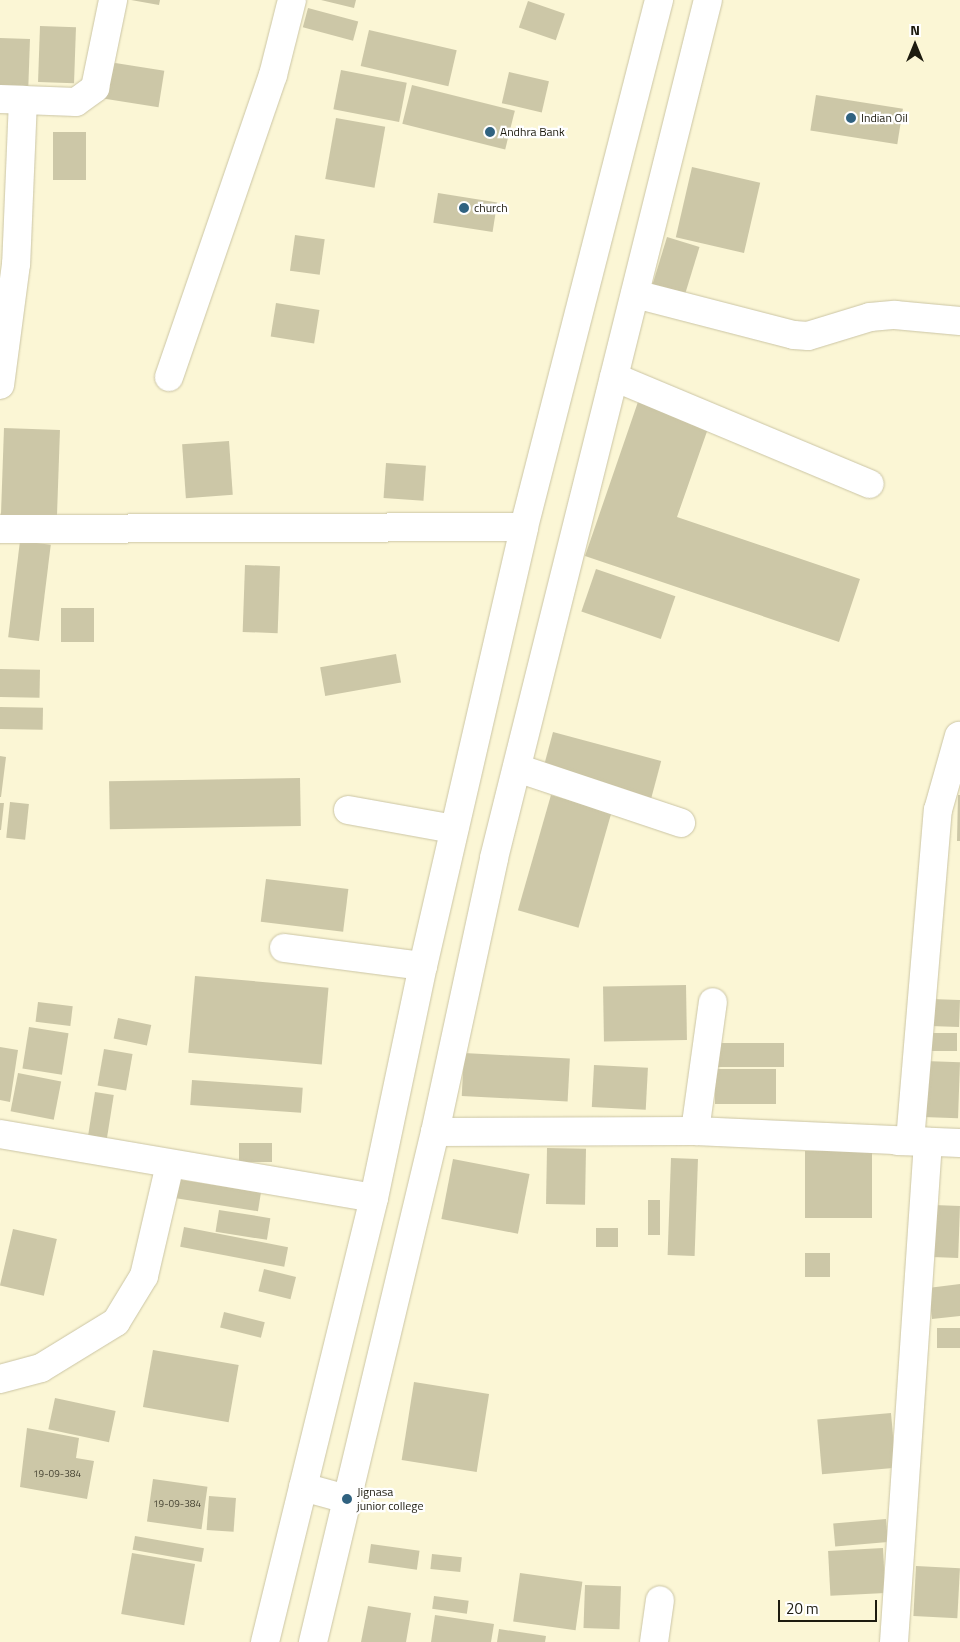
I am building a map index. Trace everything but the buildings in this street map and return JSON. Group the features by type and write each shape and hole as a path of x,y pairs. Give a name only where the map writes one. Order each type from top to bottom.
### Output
{"main road":[{"path":"0,385 8,264 12,100 76,102 95,88 113,0"},
{"path":"169,378 273,76 292,0"},
{"path":"265,1642 374,1198 422,966 524,527 659,0"},
{"path":"313,1642 435,1132 494,858 708,0"},
{"path":"635,294 801,335 870,317 895,314 960,321"},
{"path":"614,377 870,484"},
{"path":"0,530 524,527"},
{"path":"894,1642 912,1141 938,810 959,736"},
{"path":"517,768 681,823"},
{"path":"348,810 454,829"},
{"path":"284,948 422,966"},
{"path":"695,1131 713,1002"},
{"path":"435,1132 695,1131 960,1143"},
{"path":"0,1134 374,1198"},
{"path":"0,1379 41,1368 116,1322 144,1276 170,1164"},
{"path":"303,1488 347,1500"},
{"path":"654,1642 660,1600"}],"place":[{"name":"Indian Oil","path":"851,118"},
{"name":"Andhra Bank","path":"490,132"},
{"name":"church","path":"464,208"},
{"name":"Jignasa junior college","path":"347,1499"}]}
